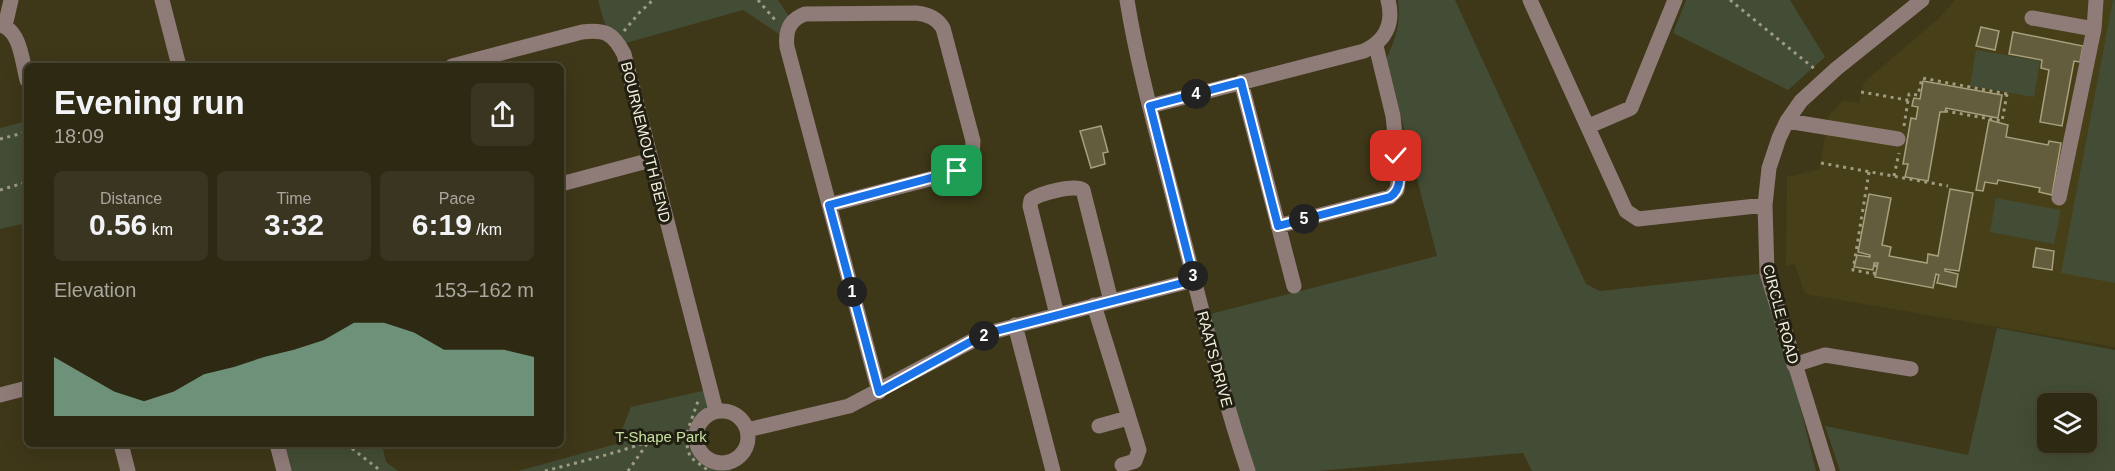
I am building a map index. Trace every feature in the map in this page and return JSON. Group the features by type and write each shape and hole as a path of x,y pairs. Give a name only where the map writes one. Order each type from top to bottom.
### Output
{"street":[{"path":"11,0 2,25 15,36 24,69"},
{"path":"162,0 177,63"},
{"name":"RAATS DRIVE","path":"1127,0 1136,50 1194,280 1235,435 1248,471"},
{"path":"1150,106 1376,46 1390,27 1388,0"},
{"path":"1530,0 1626,211 1638,219 1764,205"},
{"path":"1589,126 1631,108 1675,0"},
{"name":"CIRCLE ROAD","path":"1828,471 1767,273 1764,205 1769,168 1787,121 1808,94 1922,0"},
{"path":"2059,198 2094,29 2096,0"},
{"path":"829,205 957,171 967,165 972,158 973,141 943,28 932,17 916,13 816,13 798,17 787,29 787,47 829,205 879,392"},
{"path":"2032,18 2094,29"},
{"name":"BOURNEMOUTH BEND","path":"463,63 594,30 607,32 617,42 624,54 716,411"},
{"path":"1278,226 1390,197 1397,190 1399,174 1393,116 1376,46"},
{"path":"1241,82 1294,286"},
{"path":"1787,121 1900,139"},
{"path":"564,183 651,160"},
{"path":"1056,315 1030,207 1031,200 1037,196 1074,187 1083,190 1111,301"},
{"path":"747,430 849,406 970,342 996,331 1194,280"},
{"path":"1094,305 1139,453 1135,461 1122,465"},
{"path":"1015,325 1053,471"},
{"path":"1794,365 1825,355 1911,369"},
{"path":"0,395 24,389"},
{"path":"716,411 732,412 742,420 747,430 748,440 745,449 730,467 713,462 702,455 697,446 697,430 700,422 716,411"},
{"path":"1098,426 1128,418"},
{"path":"123,447 128,471"},
{"path":"278,447 284,471"}],"path":[{"path":"617,42 626,27 653,0"},
{"path":"758,0 775,20 787,29"},
{"path":"1730,0 1818,71"},
{"path":"1894,176 1900,139 1911,101 1909,94 1918,95 1922,78 2007,93 2002,121 1945,111"},
{"path":"1862,92 1911,101"},
{"path":"0,139 24,133"},
{"path":"1821,163 1948,186"},
{"path":"1869,172 1853,270 1874,274 1876,263"},
{"path":"0,190 24,183"},
{"path":"699,399 685,438 690,457 709,471"},
{"path":"545,471 650,440 670,437 685,438"},
{"path":"628,471 650,440"},
{"path":"350,447 381,471"}],"shaded area":[{"path":"1955,0 2115,0 2115,347 1805,294 1795,265 1786,266 1787,177 1819,169 1829,115 1843,100 1859,103 1864,82 1939,18"}],"green space":[{"path":"598,0 778,0 792,21 785,38 743,10 619,45 607,32"},
{"path":"1398,0 1455,0 1586,284 1600,291 1767,273 1816,471 1532,471 1523,453 1318,471 1247,471 1206,315 1437,256 1386,59 1397,30"},
{"path":"1686,0 1790,0 1825,57 1788,90 1673,33"},
{"path":"2113,0 2115,0 2115,283 2061,273"},
{"path":"1976,50 2040,61 2034,97 1970,86"},
{"path":"24,122 24,224 0,229 0,128"},
{"path":"1996,198 2061,210 2054,244 1990,232"},
{"path":"1997,328 2115,350 2115,471 1840,471 1825,426 1968,455"},
{"name":"T-Shape Park","path":"711,389 716,411 705,418 699,427 696,436 697,444 707,458 717,462 729,462 732,471 518,471 616,444 631,407"},
{"path":"278,447 383,447 386,462 398,471 284,471"}],"building":[{"path":"1981,27 1999,31 1995,50 1976,46"},
{"path":"2013,32 2083,46 2080,62 2074,61 2062,126 2040,122 2049,70 2041,68 2042,60 2009,54"},
{"path":"1923,81 2002,95 1998,118 1946,108 1945,112 1940,112 1928,181 1905,177 1908,164 1903,164 1911,118 1916,119 1918,107 1912,106 1913,101 1914,98 1920,99"},
{"path":"1989,120 2008,125 2006,137 2048,145 2049,141 2061,143 2052,195 2039,192 2040,188 1998,180 1997,184 1985,182 1983,191 1976,190"},
{"path":"1101,126 1108,152 1103,153 1105,164 1091,168 1080,131"},
{"path":"1950,189 1973,193 1959,271 1945,269 1945,271 1958,274 1956,287 1937,283 1939,275 1936,274 1933,288 1875,277 1878,263 1874,263 1873,270 1854,267 1857,255 1870,257 1870,255 1858,252 1869,194 1891,198 1882,245 1891,247 1889,256 1927,263 1928,254 1938,256"},
{"path":"2036,248 2054,251 2052,270 2033,267"}],"route":[{"path":"957,171 829,205 879,392 970,342 996,331 1194,280 1150,106 1241,82 1278,226 1390,197 1395,194 1399,182 1396,156"}]}
